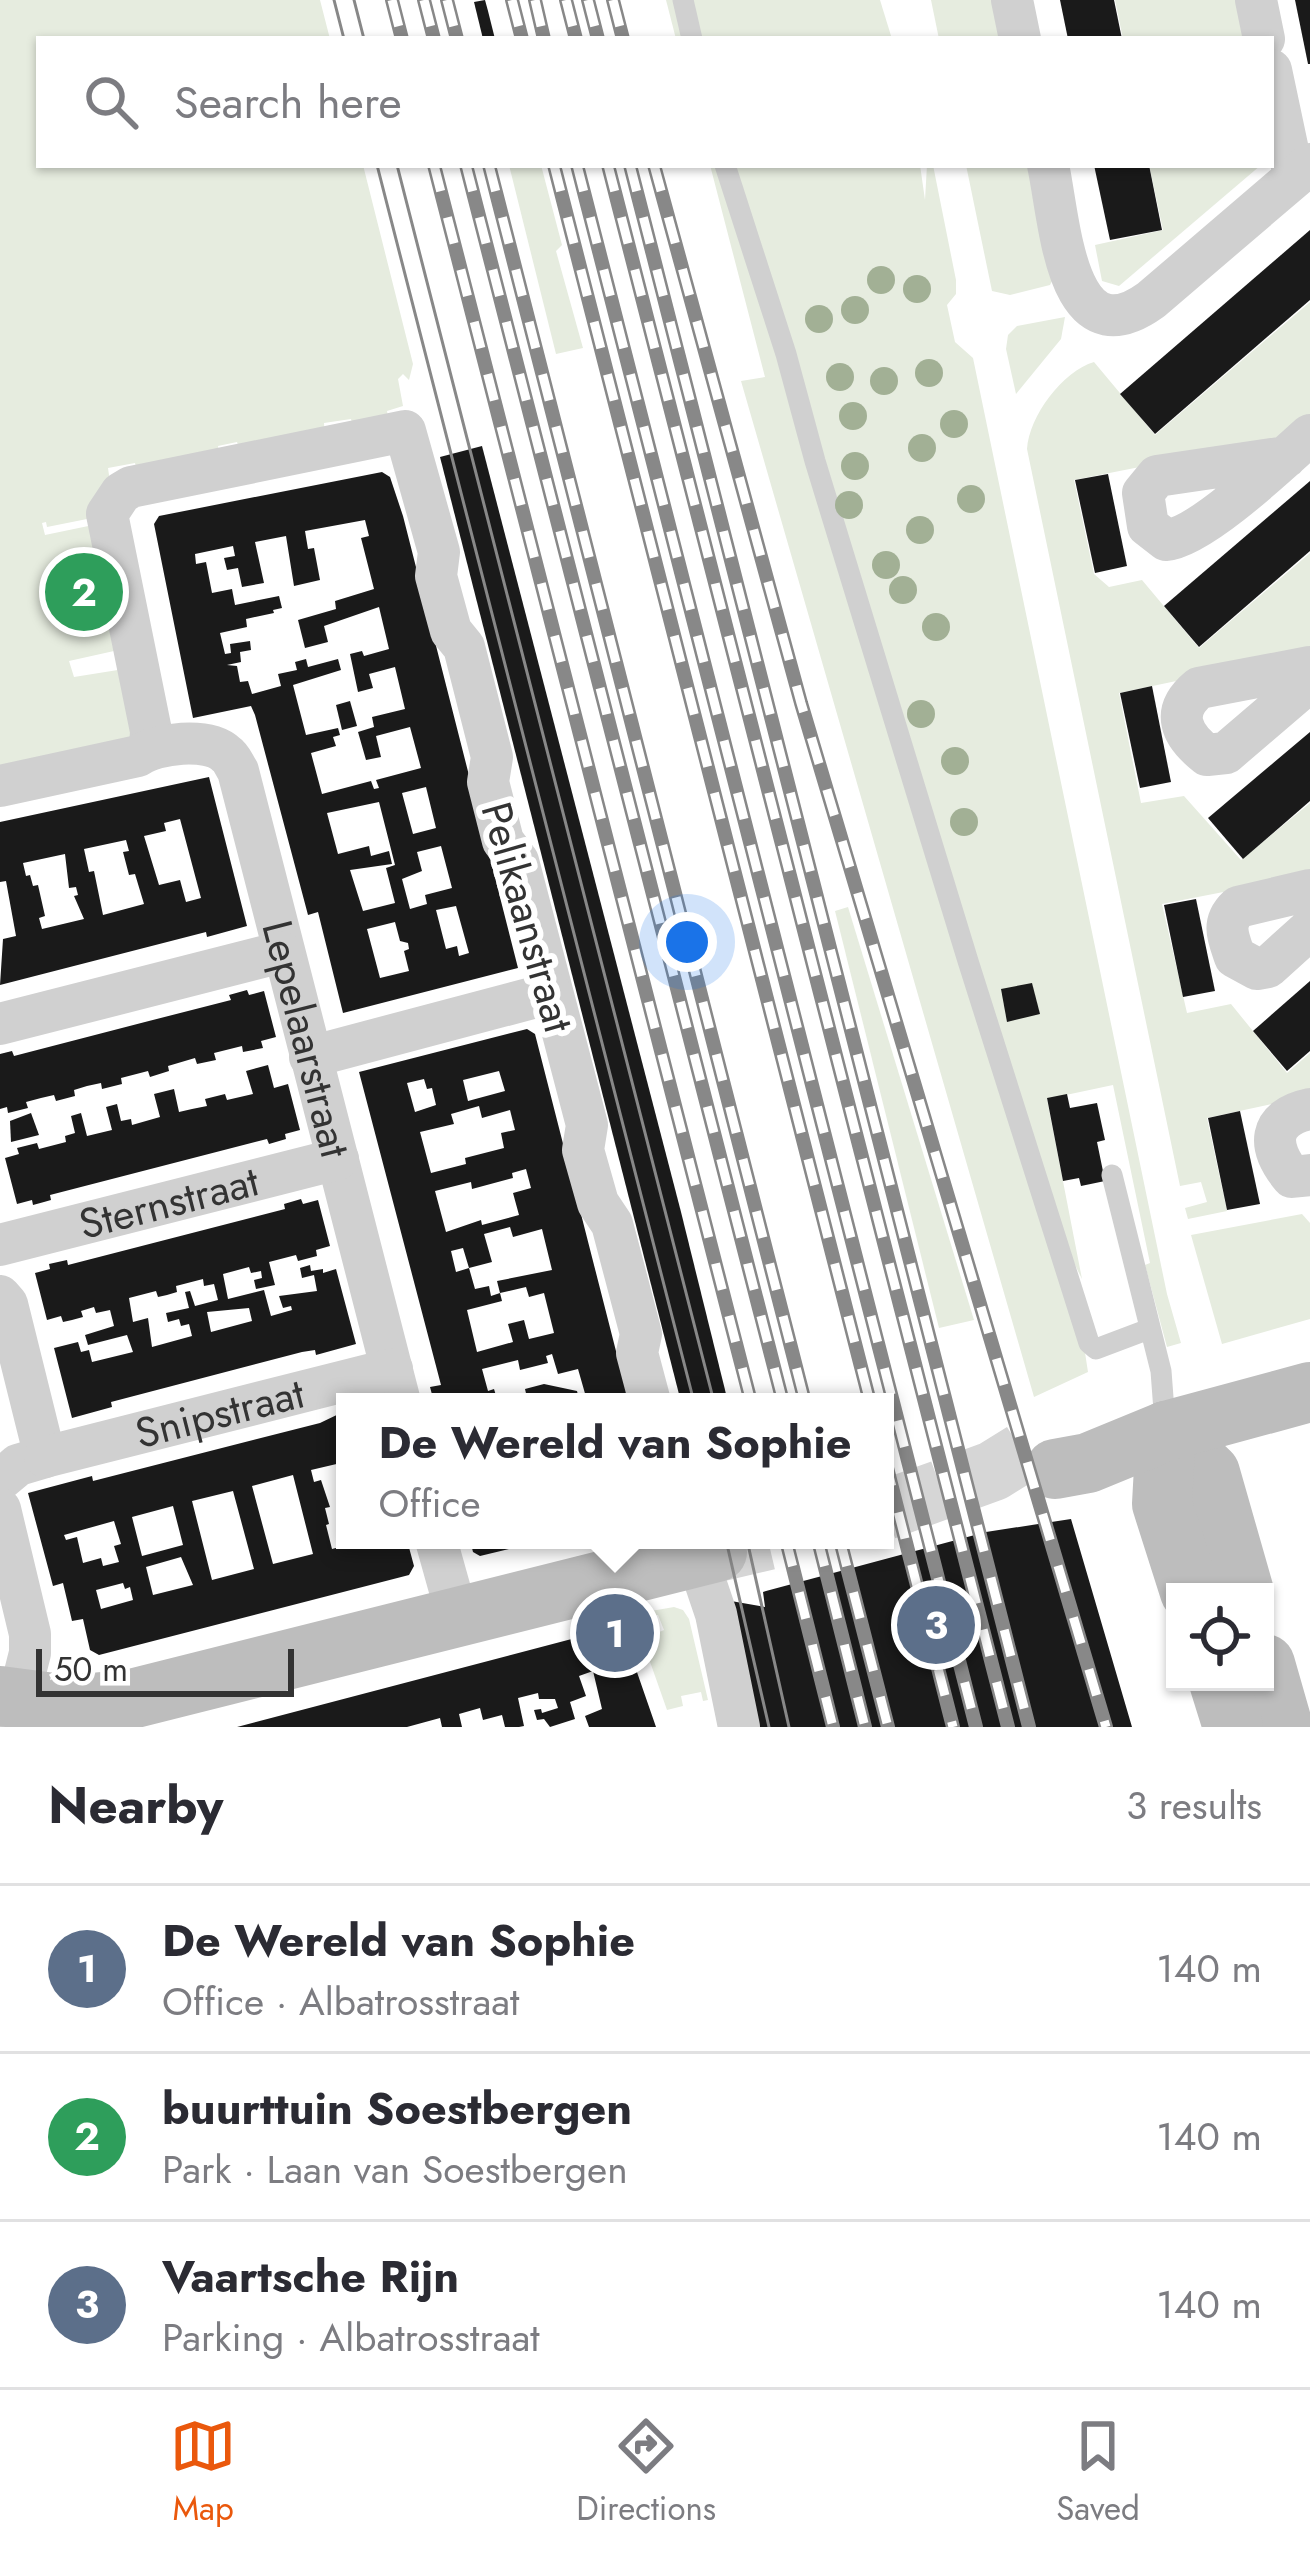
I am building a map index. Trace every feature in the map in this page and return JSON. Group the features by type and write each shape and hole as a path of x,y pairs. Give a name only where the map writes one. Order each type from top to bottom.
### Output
{"main road":[{"path":"1186,1489 1142,1483 1063,1456 1097,1424 1166,1431 1310,1392"},
{"path":"1190,1583 1186,1489 1238,1412"},
{"path":"1166,1431 1186,1489 1239,1583"},
{"path":"10,1708 127,1700 702,1549"},
{"path":"1222,1691 1233,1727"},
{"path":"1273,1691 1283,1727"}],"street":[{"path":"1012,0 1019,36"},
{"path":"1256,0 1263,36"},
{"path":"1049,168 1075,290 1092,310 1106,316 1131,314 1304,169 1290,160 1274,84"},
{"name":"Pelikaanstraat","path":"150,748 151,731 107,514 113,502 131,487 405,431 439,552 436,576 451,631 464,646 492,757 488,782 503,841 518,861 587,1125 583,1150 598,1203 612,1224 641,1334 637,1353 648,1393"},
{"path":"1310,667 1199,688 1185,700 1180,714 1190,742 1208,754 1226,753 1310,681"},
{"name":"Lepelaarstraat","path":"0,786 138,756 150,748 207,745 226,754 238,771 396,1385"},
{"path":"1310,890 1238,907 1229,915 1226,928 1234,957 1257,969 1268,967 1310,929"},
{"path":"0,1024 282,952"},
{"path":"310,1057 551,993"},
{"path":"1310,1109 1292,1112 1275,1132 1280,1161 1292,1177 1310,1175"},
{"name":"Sternstraat","path":"0,1245 338,1159"},
{"path":"0,1259 0,1271"},
{"path":"0,1296 7,1304 45,1457"},
{"name":"Snipstraat","path":"357,1393 396,1385"},
{"name":"Snipstraat","path":"0,1480 18,1465 45,1457 336,1397"},
{"path":"0,1509 30,1634 10,1708"},
{"path":"439,1549 457,1615"},
{"path":"702,1549 740,1727"}],"lane":[{"path":"683,0 691,36"},
{"path":"725,168 1089,1342 1096,1348 1149,1329"},
{"path":"1112,1175 1161,1371 1166,1431"}],"shaded area":[{"path":"0,0 320,0 329,36 36,36 36,168 364,168 413,364 409,380 403,374 398,379 403,406 387,411 389,423 354,431 351,419 324,423 325,437 241,454 237,442 218,446 220,459 138,475 135,463 108,468 110,482 97,517 47,527 42,523 45,535 98,524 123,649 69,661 74,677 124,669 133,737 0,775"},
{"path":"666,0 880,0 891,36 675,36"},
{"path":"931,0 997,0 1004,36 938,36"},
{"path":"1115,0 1241,0 1248,36 1122,36"},
{"path":"510,168 542,168 562,245 556,251 583,348 556,354"},
{"path":"711,168 920,168 925,200 927,168 934,168 956,280 956,294 947,305 955,342 973,358 1181,1343 1167,1347 1145,1265 1150,1263 1113,1085 1047,1099 1082,1279 1070,1255 1088,1372 1034,1397 741,381 765,377"},
{"path":"967,168 1032,168 1054,277 1050,285 1010,295 992,291"},
{"path":"1150,168 1257,168 1119,286 1102,281 1095,245 1163,230"},
{"path":"1310,302 1310,415 1271,448 1074,480 1094,574 1109,587 1142,580 1199,648 1310,553 1310,653 1119,693 1141,803 1184,796 1241,860 1310,803 1310,875 1162,904 1187,1013 1231,1004 1287,1073 1310,1053 1310,1096 1207,1118 1227,1211 1188,1219 1185,1208 1207,1202 1201,1182 1180,1186 1027,449 1041,409 1082,367 1094,362 1155,435"},
{"path":"1065,317 1061,339 1016,394 1006,349 1008,335 1017,326"},
{"path":"848,907 974,1320 939,1328 835,911"},
{"path":"1302,1214 1310,1223 1310,1319 1222,1344 1191,1235"},
{"path":"674,1607 689,1619 708,1700 703,1701 701,1692 681,1696 683,1706 667,1710 642,1639 664,1630 658,1615 635,1619 634,1614"}],"building":[{"path":"485,0 494,36 482,36 474,2"},
{"path":"1060,0 1114,0 1121,36 1067,36"},
{"path":"1295,0 1310,0 1310,64 1308,64"},
{"path":"1095,168 1150,168 1162,230 1110,240"},
{"path":"1310,230 1310,300 1155,434 1120,394"},
{"path":"482,446 726,1393 679,1393 440,457"},
{"path":"382,472 390,477 518,968 343,1013 318,912 308,915 251,706 193,718 154,524 159,516","holes":["365,520 369,536 361,538 374,589 335,601 336,609 298,620 305,648 328,642 324,626 379,607 389,649 364,656 362,651 350,654 358,692 373,688 369,674 395,667 405,709 372,717 374,727 358,732 366,760 381,757 376,736 410,727 421,768 376,780 379,788 374,789 371,781 322,794 311,753 336,746 333,737 340,735 338,728 306,735 293,685 341,670 338,659 308,667 306,659 295,662 297,670 278,674 281,686 252,694 248,681 240,682 237,666 227,665 241,662 240,652 251,650 250,641 230,644 231,653 225,654 220,633 247,627 246,619 282,608 279,596 235,605 232,589 212,593 206,562 196,564 195,554 233,546 235,556 224,558 227,570 238,568 242,587 264,583 255,542 286,536 294,586 320,580 314,548 308,549 305,531","426,787 436,828 413,834 402,793","379,802 395,865 386,868 395,903 363,911 350,870 392,864 389,851 371,856 369,846 338,854 327,813","441,846 452,888 425,895 427,904 410,909 402,879 422,871 417,852","456,906 469,953 459,956 457,946 446,949 436,910","395,922 400,941 408,943 404,951 409,971 380,978 367,929"]},
{"path":"1108,474 1127,566 1095,573 1075,480"},
{"path":"1310,481 1310,551 1199,647 1164,606"},
{"path":"1152,686 1171,782 1140,788 1120,693"},
{"path":"350,701 357,726 342,730 336,705"},
{"path":"1310,732 1310,801 1243,859 1208,818"},
{"path":"209,777 247,926 207,937 206,932 0,985 3,939 16,936 6,881 0,882 0,822","holes":["180,819 201,898 186,902 180,880 159,885 144,836 166,831 164,823","126,840 129,851 123,852 129,875 135,874 144,904 103,915 84,849","65,854 69,888 76,887 78,895 74,896 84,919 42,929 39,918 45,916 38,885 33,886 30,875 26,876 23,863"]},
{"path":"1196,899 1215,991 1183,997 1164,905"},
{"path":"1310,981 1310,1051 1287,1071 1253,1031"},
{"path":"1032,983 1040,1014 1007,1022 1001,989"},
{"path":"247,990 249,995 264,991 276,1037 261,1041 263,1048 243,1052 242,1046 214,1053 216,1060 197,1064 195,1058 150,1077 148,1071 121,1078 122,1084 74,1090 75,1096 56,1101 54,1095 26,1102 28,1108 8,1113 7,1107 0,1109 0,1054 12,1051 14,1056 231,1000 229,995"},
{"path":"527,1029 535,1034 627,1393 585,1393 578,1369 558,1374 552,1354 546,1356 548,1363 520,1370 518,1360 482,1369 488,1391 495,1393 432,1393 430,1387 441,1385 359,1072","holes":["499,1071 505,1091 468,1101 463,1080","424,1079 436,1105 415,1112 407,1083","479,1106 482,1118 510,1110 515,1130 501,1133 504,1148 431,1173 420,1132 454,1124 451,1114","526,1169 531,1188 513,1193 519,1215 482,1225 481,1220 446,1232 435,1191 471,1182 472,1189 513,1178 512,1173","510,1227 513,1237 542,1229 552,1270 497,1281 500,1293 491,1296 489,1286 475,1289 469,1268 492,1262 484,1234","463,1248 469,1268 456,1272 451,1251","526,1287 529,1297 544,1293 554,1333 529,1339 524,1320 508,1324 513,1342 477,1352 467,1310 502,1301 500,1293"]},
{"path":"268,1065 274,1088 288,1084 300,1130 285,1134 286,1139 269,1144 267,1139 50,1195 51,1200 33,1205 32,1200 17,1204 5,1158 19,1154 17,1148 37,1143 39,1149 66,1142 65,1136 75,1133 71,1116 81,1113 87,1136 112,1130 106,1107 117,1104 121,1121 131,1119 132,1125 160,1117 154,1094 174,1089 179,1112 207,1106 205,1099 253,1094 246,1071"},
{"path":"1067,1094 1070,1108 1097,1103 1105,1140 1097,1142 1105,1181 1081,1186 1079,1178 1063,1181 1047,1098"},
{"path":"1240,1111 1260,1204 1227,1210 1208,1118"},
{"path":"31,1113 39,1135 11,1142 10,1121"},
{"path":"318,1200 330,1246 298,1261 296,1255 269,1262 275,1285 256,1289 254,1280 262,1278 261,1271 251,1273 249,1267 223,1274 228,1299 264,1290 271,1316 292,1310 291,1306 283,1308 279,1296 317,1291 314,1275 302,1278 300,1268 310,1265 311,1271 323,1269 323,1273 336,1269 356,1344 316,1355 315,1350 302,1352 111,1402 112,1407 72,1418 54,1348 78,1342 81,1352 89,1350 92,1362 133,1352 127,1335 88,1345 85,1335 114,1326 110,1310 96,1313 94,1307 81,1311 83,1317 47,1320 35,1273 50,1269 49,1264 67,1260 68,1265 285,1209 284,1204","holes":["203,1279 204,1286 214,1284 218,1300 195,1306 190,1291 185,1292 189,1308 166,1313 168,1322 179,1319 181,1326 189,1324 192,1336 152,1347 148,1318 133,1322 129,1298 156,1291 158,1297 167,1295 177,1292 176,1286","249,1308 252,1321 211,1332 207,1312"]},
{"path":"544,1384 577,1391 526,1393 525,1389"},
{"path":"336,1415 336,1464 311,1470 314,1482 321,1480 330,1507 325,1508 332,1549 409,1549 414,1566 409,1575 99,1655 90,1650 83,1619 72,1621 63,1583 53,1586 28,1493 92,1476 93,1481","holes":["293,1475 313,1554 273,1564 252,1486","233,1491 254,1569 212,1580 192,1501","173,1506 183,1545 142,1556 132,1517","114,1521 121,1544 114,1546 119,1562 103,1566 101,1558 83,1563 77,1537 66,1540 64,1535","181,1557 193,1585 153,1595 146,1567","123,1583 125,1589 130,1587 133,1600 101,1609 96,1590"]},
{"path":"1071,1519 1132,1727 755,1727 731,1601 765,1607 766,1591 986,1532"},
{"path":"472,1549 508,1549 480,1556"},
{"path":"621,1626 656,1727 589,1727 585,1716 602,1709 593,1671 579,1676 586,1696 570,1702 575,1719 550,1727 544,1719 537,1720 534,1710 542,1713 558,1708 555,1699 539,1699 538,1693 518,1698 524,1726 519,1727 505,1727 502,1715 483,1720 480,1708 459,1714 462,1727 442,1727 440,1718 407,1727 237,1727"}],"tunnel":[{"path":"894,1507 993,1471 1046,1438"},
{"path":"717,1552 730,1549"}],"tram line":[{"path":"334,0 343,36"},
{"path":"354,0 363,36"},
{"path":"378,168 692,1393"},
{"path":"398,168 712,1393"},
{"path":"728,1549 769,1727"},
{"path":"749,1549 789,1727"}],"railway":[{"path":"392,0 401,36"},
{"path":"424,0 433,36"},
{"path":"447,0 456,36"},
{"path":"512,0 521,36"},
{"path":"535,0 543,36"},
{"path":"566,0 575,36"},
{"path":"588,0 597,36"},
{"path":"613,0 622,36"},
{"path":"435,168 749,1393"},
{"path":"467,168 781,1393"},
{"path":"490,168 803,1393"},
{"path":"555,168 868,1393"},
{"path":"578,168 891,1393"},
{"path":"609,168 1008,1727"},
{"path":"631,168 1029,1727"},
{"path":"655,168 801,703 1106,1727"},
{"path":"894,1406 976,1727"},
{"path":"894,1495 953,1727"},
{"path":"788,1549 833,1727"},
{"path":"820,1549 865,1727"},
{"path":"842,1549 888,1727"}],"place":[{"name":"buurttuin Soestbergen","path":"84,592"},
{"name":"Vaartsche Rijn","path":"936,1625"},
{"name":"De Wereld van Sophie","path":"615,1633"}]}
